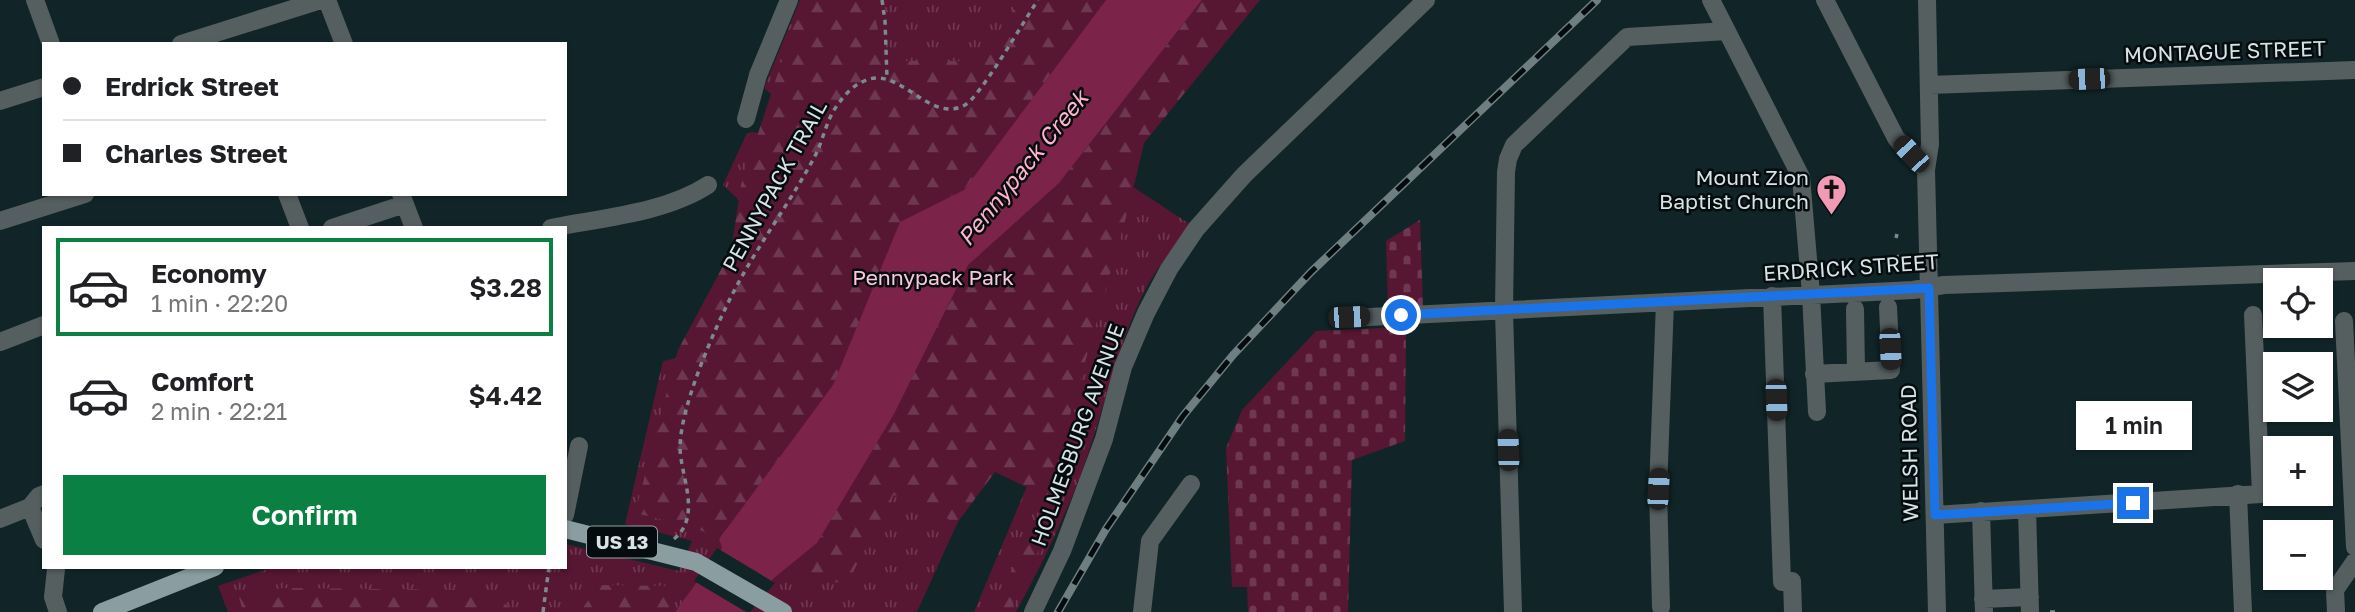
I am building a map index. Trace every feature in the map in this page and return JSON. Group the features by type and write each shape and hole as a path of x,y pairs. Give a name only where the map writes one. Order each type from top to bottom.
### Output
{"main road":[{"name":"US 13","path":"567,529 678,556 703,565 783,612"},
{"path":"102,612 210,569"}],"street":[{"path":"35,0 50,42"},
{"path":"194,42 228,37 321,0"},
{"path":"327,0 343,42"},
{"path":"746,119 758,75 789,0"},
{"name":"HOLMESBURG AVENUE","path":"1033,612 1062,551 1100,450 1123,367 1146,313 1169,269 1196,229 1244,175 1426,0"},
{"path":"1711,0 1801,177 1811,294 1816,412"},
{"path":"1825,0 1896,138 1926,170"},
{"name":"WELSH ROAD","path":"1927,0 1930,144 1926,170 1937,612"},
{"path":"1513,612 1504,311 1506,166 1514,145 1627,37 1727,31"},
{"name":"MONTAGUE STREET","path":"1929,85 2355,69"},
{"path":"0,101 42,88"},
{"path":"562,226 636,212 693,195 708,185"},
{"path":"0,221 79,196"},
{"path":"288,196 299,226"},
{"path":"337,226 403,199 413,226"},
{"name":"ERDRICK STREET","path":"1349,317 1504,311 1929,288 1944,285 2355,271"},
{"path":"1772,296 1782,582 1792,581 1793,612"},
{"path":"1661,607 1658,489 1665,302"},
{"path":"1814,374 1891,370 1888,307"},
{"path":"1855,309 1856,372"},
{"path":"1935,515 2261,494 2253,316"},
{"path":"2344,321 2353,456 2355,547"},
{"path":"0,342 42,326"},
{"path":"569,481 579,446"},
{"path":"1142,612 1150,541 1191,484"},
{"path":"2238,494 2243,612"},
{"path":"2,514 30,507 42,495"},
{"path":"30,507 42,535"},
{"path":"1981,511 1983,605 2030,605 2027,509"},
{"path":"2336,612 2335,590 2355,561"},
{"path":"58,569 53,597 58,612"}],"path":[{"path":"882,0 887,78 932,104 948,109 965,105 982,87 1038,0"},
{"name":"PENNYPACK TRAIL","path":"673,539 683,529 688,512 688,495 681,459 681,433 714,332 738,284 816,155 834,109 848,92 864,81 887,78"},
{"path":"543,612 549,569"}],"green space":[{"name":"Pennypack Park","path":"800,0 1191,0 1074,148 1191,225 1157,270 1140,300 1123,343 1080,477 1016,612 974,612 1027,486 984,464 917,612 228,612 218,586 268,569 567,569 567,544 679,571 692,541 625,524 663,361 696,354 752,213 723,185 746,135 751,132 762,133 772,95 765,89"},
{"path":"802,0 872,0 884,61 979,61 1020,0 1106,0 964,190 900,222 834,385 719,539 694,527 635,513 678,350 731,251 741,185"},
{"path":"1202,0 1260,0 1144,143 1130,203 1047,497 995,472 957,523 894,495 847,583 787,579 817,543 894,414 968,265 1059,183"},
{"path":"1420,220 1423,308 1388,310 1386,241"},
{"path":"1406,327 1405,441 1352,460 1348,612 1248,612 1247,587 1232,587 1226,448 1242,410 1316,331"},
{"path":"1042,508 1055,517 1009,612 991,612"},
{"path":"599,585 674,586 668,612 580,612"},
{"path":"282,588 493,590 513,612 243,612 239,597"}],"water":[{"name":"Pennypack Creek","path":"1106,0 1202,0 1059,183 968,265 894,414 817,543 774,578 746,612 675,612 722,548 719,539 833,385 900,222 964,190"}],"pier":[{"path":"717,548 775,583 750,612 694,581"}],"railway":[{"path":"1058,612 1106,529 1183,416 1233,355 1311,272 1597,0"}],"place":[{"name":"Mount Zion Baptist Church","path":"1832,217"}],"route":[{"path":"1401,315 1929,288 1935,515 2133,503"}]}
